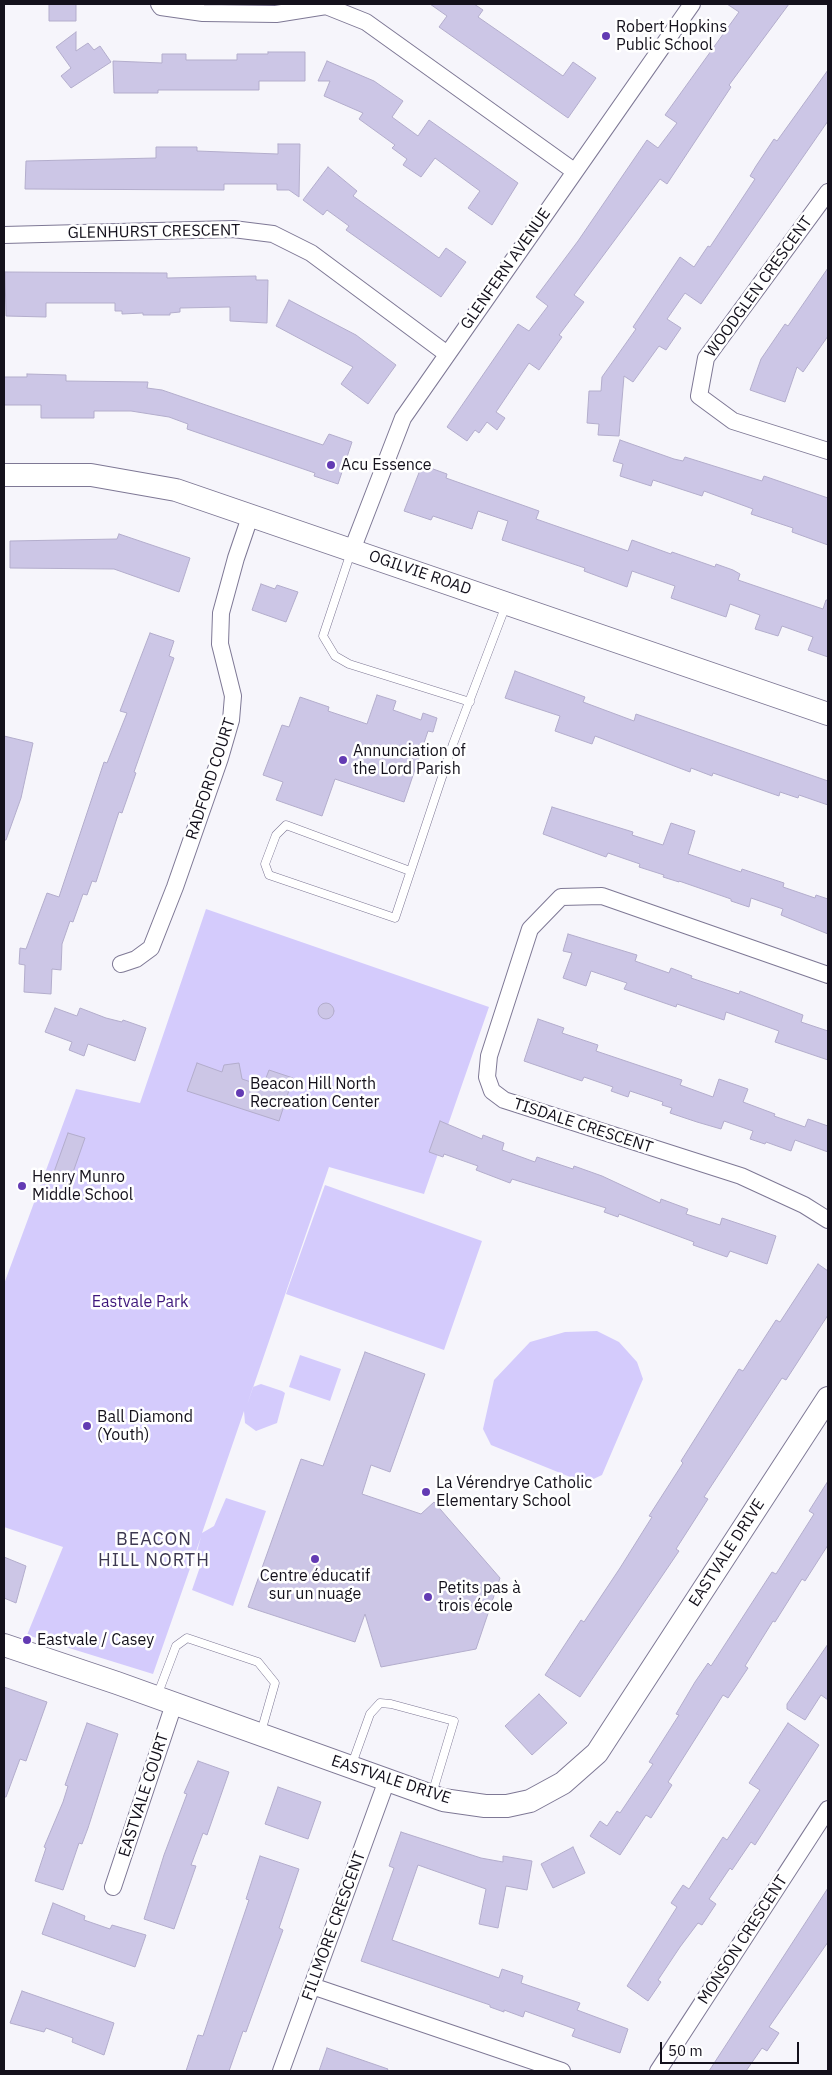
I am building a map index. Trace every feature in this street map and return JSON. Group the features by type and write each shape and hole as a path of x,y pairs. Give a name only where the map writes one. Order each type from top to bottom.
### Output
{"street":[{"path":"159,4 161,7 203,13 276,14 326,6 342,12 366,22 574,172"},
{"name":"GLENFERN AVENUE","path":"352,550 402,418 692,4"},
{"name":"WOODGLEN CRESCENT","path":"828,192 706,358 699,396 733,421 828,451"},
{"name":"GLENHURST CRESCENT","path":"4,235 233,229 272,234 311,253 447,354"},
{"name":"OGILVIE ROAD","path":"4,476 91,475 176,490 251,514 828,714"},
{"name":"RADFORD COURT","path":"121,964 136,959 151,948 185,859 231,720 233,696 220,644 221,613 236,558 251,514"},
{"name":"TISDALE CRESCENT","path":"828,975 602,896 561,897 530,929 489,1056 486,1077 492,1091 504,1100 741,1176 804,1205 828,1220"},
{"name":"EASTVALE DRIVE","path":"4,1645 165,1700 432,1796 485,1806 507,1806 530,1801 563,1783 596,1753 828,1398"},
{"name":"EASTVALE COURT","path":"113,1887 165,1700"},
{"name":"FILLMORE CRESCENT","path":"281,2071 386,1780"},
{"name":"MONSON CRESCENT","path":"658,2071 828,1809"},
{"path":"312,1986 562,2071"}],"lane":[{"path":"352,550 323,636 335,656 350,664 470,702"},
{"path":"410,871 286,825 276,835 265,864 269,875 395,918 470,702 507,603"},
{"path":"165,1700 176,1646 187,1638 258,1662 275,1683 261,1734"},
{"path":"351,1768 370,1714 380,1703 391,1704 454,1721 432,1796"}],"green space":[{"name":"Eastvale Park","path":"206,909 489,1007 424,1194 329,1167 253,1387 261,1384 285,1393 277,1423 256,1431 245,1423 244,1411 202,1533 214,1526 226,1498 266,1511 233,1606 192,1590 201,1564 196,1555 201,1537 153,1674 27,1635 63,1547 4,1527 4,1284 76,1089 140,1103"},
{"path":"325,1185 482,1241 444,1350 286,1294"},
{"path":"597,1331 619,1342 637,1362 643,1379 602,1475 585,1483 491,1445 483,1429 494,1380 530,1342 565,1332"},
{"path":"300,1355 341,1369 330,1401 289,1387"}],"building":[{"path":"49,4 76,4 76,21 49,21"},
{"path":"430,4 474,4 483,10 478,17 563,76 573,62 596,78 568,118 439,27 447,16"},
{"path":"727,4 789,4 729,85 731,87 667,184 660,179 574,295 584,302 559,335 562,337 539,370 529,363 496,412 505,418 497,430 487,422 479,433 475,430 467,441 447,427 518,324 529,331 548,306 536,297 578,241 647,140 658,148 677,123 665,115 739,12"},
{"path":"76,32 76,51 88,43 94,50 100,46 111,62 71,88 61,76 71,68 56,47"},
{"path":"268,52 305,52 305,81 259,81 259,90 158,90 158,93 114,93 113,61 162,63 162,54 186,54 186,60 237,60 237,54 268,54"},
{"path":"327,61 374,81 403,101 392,117 418,136 429,120 518,183 492,225 468,208 480,191 435,158 421,177 403,165 407,159 392,148 395,145 359,119 363,113 324,96 330,81 318,81"},
{"path":"828,70 828,121 701,304 685,293 667,319 681,328 666,350 659,346 633,382 624,376 619,436 598,435 599,424 587,423 589,391 601,391 602,377 636,329 633,327 680,257 694,267 708,246 710,247 755,179 750,176 774,139 777,141"},
{"path":"278,144 300,144 299,197 289,190 277,190 277,184 224,184 224,190 25,189 26,161 156,158 156,147 197,147 197,151 278,154"},
{"path":"328,167 357,191 353,196 439,258 446,248 466,262 441,297 346,230 349,226 327,210 323,215 303,200"},
{"path":"828,268 828,336 803,372 797,367 785,402 750,390 761,359 785,324 788,326"},
{"path":"5,272 167,273 167,278 256,276 256,280 268,280 267,323 230,321 230,307 180,308 180,312 170,313 170,315 143,315 143,313 122,314 122,311 115,311 115,303 46,303 46,317 6,316"},
{"path":"289,300 356,335 396,365 368,404 341,384 353,367 276,326"},
{"path":"27,374 66,375 66,381 148,382 147,388 162,390 323,445 329,434 352,442 338,484 314,476 315,473 187,429 188,424 169,417 131,411 94,411 94,418 41,418 41,405 4,405 4,377 27,377"},
{"path":"620,440 674,459 683,461 685,457 762,481 764,476 828,498 828,545 792,532 793,528 751,514 753,509 704,491 702,496 653,480 651,486 620,476 623,464 613,461"},
{"path":"422,465 447,474 446,478 539,511 536,519 628,551 632,540 671,554 672,552 715,567 716,564 733,570 740,574 738,580 823,609 826,600 828,600 828,657 808,650 813,637 782,626 778,636 755,629 760,615 730,604 726,617 671,598 675,586 632,571 627,587 584,571 585,568 502,540 508,521 478,511 472,529 433,516 431,520 404,511"},
{"path":"119,534 190,558 179,592 114,569 10,568 10,541 117,539"},
{"path":"261,584 275,589 277,585 298,592 286,622 252,610"},
{"path":"150,633 174,641 169,656 174,658 134,772 136,773 122,813 119,812 96,882 92,881 87,895 83,894 73,922 70,921 62,944 61,970 52,969 51,994 24,992 25,965 19,964 20,948 26,949 47,893 59,897 104,762 107,763 127,713 120,711"},
{"path":"515,671 585,697 583,702 634,721 636,714 828,781 828,805 799,795 798,798 780,792 779,796 713,773 712,776 691,768 690,772 595,736 592,744 555,731 560,716 505,698"},
{"name":"Annunciation of the Lord Parish","path":"377,695 396,701 393,710 421,720 423,713 437,718 433,732 428,731 404,802 335,779 322,816 276,800 283,782 263,775 282,725 289,727 300,697 329,707 328,711 367,724"},
{"path":"4,736 33,743 21,798 6,840 4,840"},
{"path":"552,807 633,832 632,835 663,845 671,823 695,831 688,854 741,872 742,869 784,883 783,887 815,898 816,895 828,899 828,934 781,915 783,909 751,898 749,907 731,901 731,899 663,877 664,875 639,867 640,864 608,853 606,857 543,834"},
{"path":"568,934 637,955 635,961 669,973 671,968 692,976 691,978 739,994 740,991 803,1015 801,1022 828,1031 828,1060 775,1042 779,1031 726,1012 724,1020 677,1004 676,1007 624,989 627,983 591,971 586,986 563,978 572,953 563,951"},
{"path":"326,1003 334,1011 326,1019 318,1011"},
{"path":"55,1008 77,1016 80,1008 106,1018 122,1022 123,1020 146,1028 135,1061 88,1044 84,1056 69,1050 72,1042 45,1032"},
{"path":"538,1019 564,1028 562,1033 598,1045 596,1051 682,1080 680,1085 713,1097 719,1079 748,1089 743,1102 805,1127 808,1119 828,1126 828,1152 795,1140 791,1151 766,1142 765,1144 750,1139 753,1131 724,1121 721,1129 697,1122 670,1113 672,1108 662,1105 663,1102 630,1091 628,1097 611,1091 613,1087 584,1077 582,1081 524,1061"},
{"name":"Beacon Hill North Recreation Center","path":"197,1063 222,1072 224,1065 239,1063 242,1079 263,1086 269,1070 293,1078 279,1121 187,1091"},
{"path":"440,1121 482,1139 483,1135 504,1143 502,1150 535,1162 537,1157 573,1169 574,1166 602,1176 660,1203 661,1199 688,1209 686,1214 720,1225 722,1218 776,1236 767,1264 730,1251 727,1257 693,1245 694,1242 619,1214 618,1217 604,1212 606,1208 512,1179 510,1183 476,1170 478,1166 444,1154 443,1157 429,1152"},
{"path":"68,1133 85,1138 71,1178 54,1172"},
{"path":"818,1264 828,1271 828,1315 786,1380 782,1378 704,1497 708,1499 676,1549 679,1551 580,1697 545,1675 581,1620 584,1622 620,1568 652,1517 649,1516 683,1463 681,1461 739,1369 743,1371 776,1320 780,1322"},
{"path":"365,1352 425,1374 390,1472 371,1465 362,1494 421,1514 434,1502 500,1578 476,1649 381,1667 365,1614 355,1642 248,1607 301,1459 323,1466"},
{"path":"828,1481 828,1545 805,1581 802,1579 775,1622 773,1621 745,1666 748,1668 728,1698 723,1695 668,1782 672,1785 651,1818 646,1815 620,1855 590,1836 600,1821 607,1826 617,1811 620,1813 653,1764 649,1762 679,1715 676,1714 695,1682 708,1663 711,1666 772,1572 776,1574 814,1514 809,1511"},
{"path":"4,1557 26,1566 16,1603 4,1598"},
{"path":"828,1644 828,1700 821,1695 805,1720 787,1709 787,1704"},
{"path":"4,1687 47,1702 26,1761 20,1759 6,1797 4,1797"},
{"path":"539,1694 567,1723 532,1755 505,1726"},
{"path":"87,1723 118,1734 88,1828 82,1844 79,1843 63,1890 35,1881 46,1848 44,1847 63,1802 68,1786 65,1785"},
{"path":"788,1723 819,1745 755,1845 751,1842 709,1899 716,1904 702,1925 698,1923 680,1947 658,1980 661,1982 648,2001 627,1986 677,1907 671,1903 683,1885 689,1889 723,1837 727,1840 760,1790 749,1783"},
{"path":"198,1761 229,1772 207,1835 203,1833 191,1865 196,1866 174,1929 144,1919 164,1855 187,1794 184,1793"},
{"path":"278,1787 321,1802 308,1839 265,1824"},
{"path":"401,1832 481,1858 503,1862 503,1856 532,1861 527,1890 506,1886 498,1928 479,1924 486,1889 418,1865 392,1940 499,1978 502,1969 523,1976 521,1983 580,2003 577,2010 628,2029 620,2053 572,2036 575,2029 525,2011 523,2017 504,2010 504,2012 490,2007 490,2005 361,1961 394,1868 389,1866"},
{"path":"573,1847 585,1873 553,1888 541,1864"},
{"path":"260,1856 299,1869 279,1928 283,1930 246,2032 243,2031 229,2071 186,2071 198,2035 203,2036 249,1900 246,1899"},
{"path":"828,1888 828,1942 769,2027 779,2033 767,2051 762,2048 746,2071 709,2071"},
{"path":"53,1903 85,1916 84,1920 110,1929 112,1925 146,1935 135,1967 42,1934"},
{"path":"22,1991 114,2023 104,2055 72,2042 73,2038 46,2028 44,2032 10,2023"},
{"path":"327,2048 388,2069 387,2071 319,2071"}],"place":[{"name":"Robert Hopkins Public School","path":"606,36"},
{"name":"Acu Essence","path":"331,465"},
{"name":"Annunciation of the Lord Parish","path":"343,760"},
{"name":"Beacon Hill North Recreation Center","path":"240,1093"},
{"name":"Henry Munro Middle School","path":"22,1186"},
{"name":"Ball Diamond (Youth)","path":"87,1426"},
{"name":"La Vérendrye Catholic Elementary School","path":"426,1492"},
{"name":"Centre éducatif sur un nuage","path":"315,1559"},
{"name":"Petits pas à trois école","path":"428,1597"},
{"name":"Eastvale / Casey","path":"27,1640"}],"district":[{"name":"BEACON HILL NORTH","path":"154,1550"}]}
